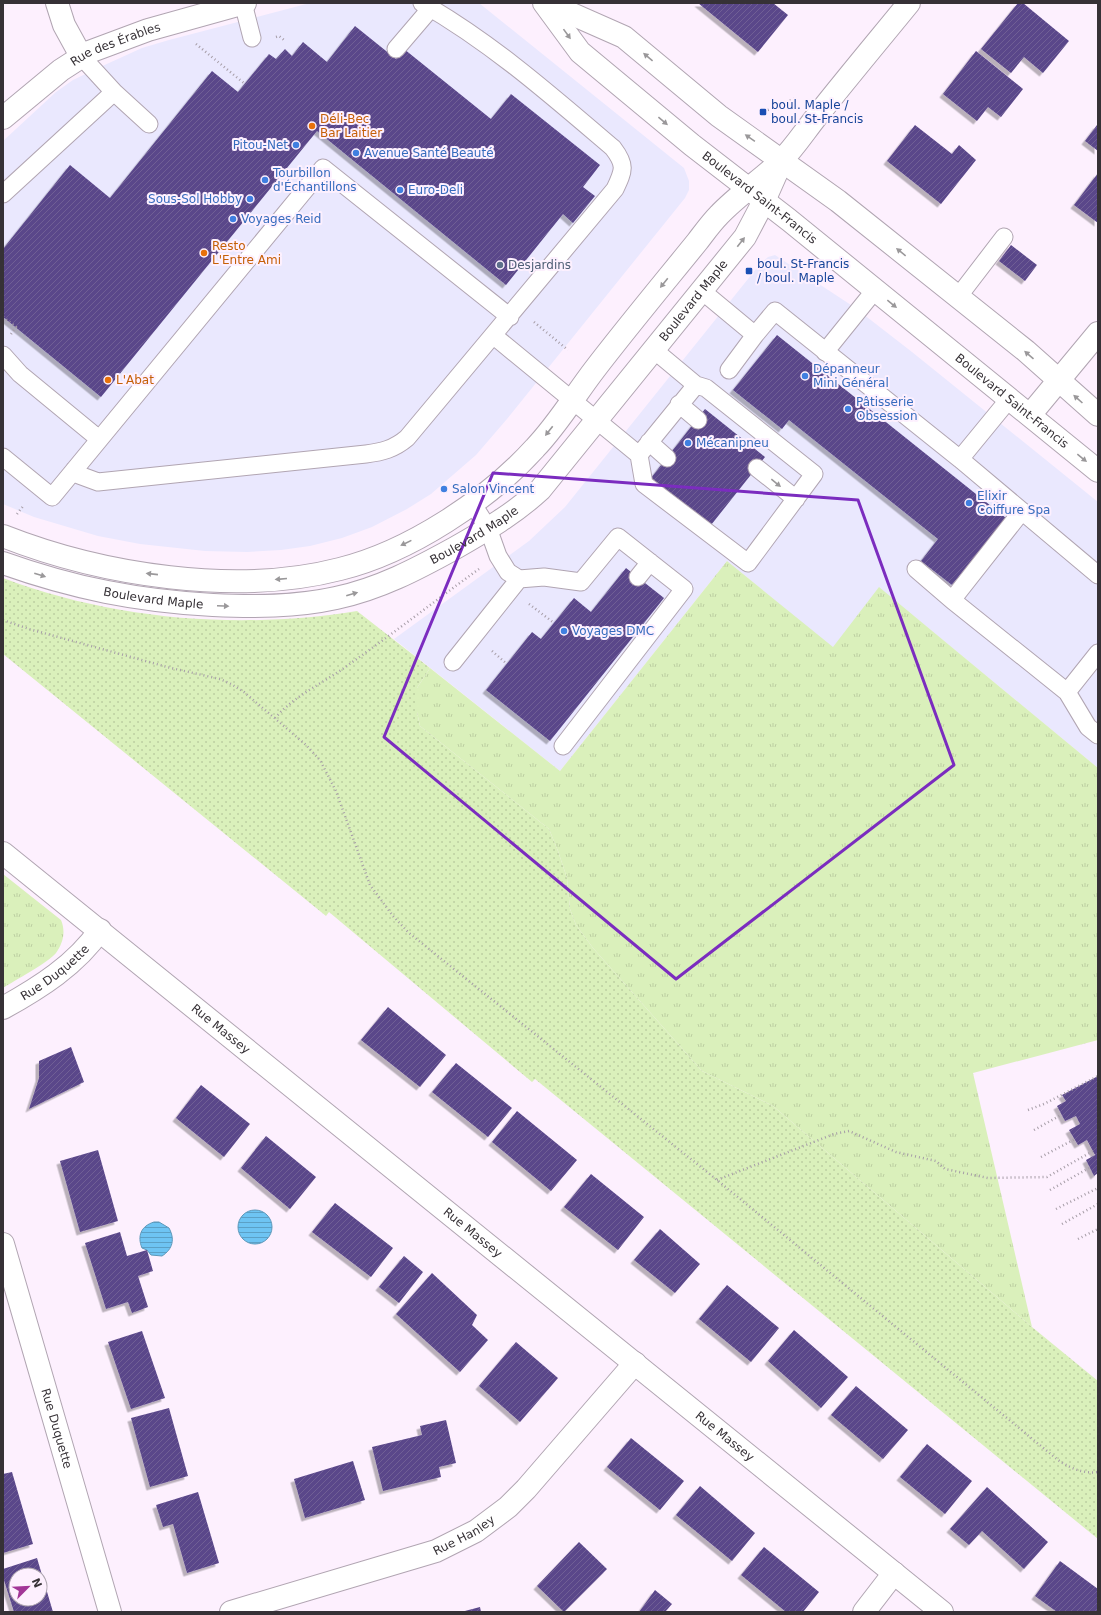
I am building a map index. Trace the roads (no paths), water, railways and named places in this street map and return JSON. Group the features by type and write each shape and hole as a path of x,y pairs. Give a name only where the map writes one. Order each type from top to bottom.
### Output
{"street":[{"path":"57,3 64,25 81,56"},
{"name":"Rue des Érables","path":"3,118 61,70 81,56 100,47 141,32 244,3"},
{"name":"Boulevard Saint-Francis","path":"545,3 624,37 719,116 838,201 1026,351 1098,415"},
{"name":"Boulevard Saint-Francis","path":"545,3 580,52 692,145 789,220 1098,471"},
{"name":"Boulevard Maple","path":"3,563 57,580 113,594 138,598 233,606 287,606 336,598 385,583 432,560 513,513 540,490 745,237 756,195 782,160 909,3"},
{"name":"Boulevard Maple","path":"3,536 71,559 142,573 210,580 261,580 316,574 342,569 368,560 414,539 440,525 472,503 511,472 536,447 594,370 719,214 756,195"},
{"path":"1030,415 1098,333"},
{"name":"Rue Massey","path":"3,853 942,1612"},
{"name":"Rue Duquette","path":"3,1008 25,996 70,964 100,930"},
{"name":"Rue Duquette","path":"3,1244 110,1612"},
{"name":"Rue Hanley","path":"231,1612 436,1551 476,1530 508,1507 526,1490 635,1363"},
{"path":"864,1612 894,1573"}],"lane":[{"path":"244,3 252,38"},
{"path":"74,470 80,475 98,482 387,451 398,446 407,438 494,336 616,189 622,176 623,165 620,157 613,148 502,56 469,31 426,6 396,49"},
{"path":"81,56 114,92 149,124"},
{"path":"3,194 114,92"},
{"path":"3,457 52,497 324,168 513,312"},
{"path":"958,297 1004,237"},
{"path":"825,352 875,290"},
{"path":"702,291 755,335"},
{"path":"729,370 775,311 960,460 1098,575"},
{"path":"494,336 597,420 644,449 667,458"},
{"path":"654,350 696,384 706,388 814,474 748,563 644,484 644,449 696,384"},
{"path":"3,355 20,374 99,439"},
{"path":"960,460 1010,398"},
{"path":"679,404 698,420"},
{"path":"757,468 796,499"},
{"path":"472,503 488,528 498,556 515,585"},
{"path":"952,600 1022,511"},
{"path":"453,662 515,585 544,577 581,582 618,537 684,589 563,746"},
{"path":"638,577 650,562"},
{"path":"916,569 952,600 1068,692 1088,727 1098,735"},
{"path":"1068,692 1098,653"}],"water":[{"path":"252,1210 258,1210 267,1215 271,1221 271,1233 267,1239 258,1244 252,1244 243,1239 238,1230 238,1224 243,1215"},
{"path":"154,1222 159,1222 169,1228 172,1236 171,1247 162,1256 151,1255 147,1250 142,1248 141,1244 141,1232 146,1226"}],"place":[{"name":"boul. Maple / boul. St-Francis","path":"763,112"},
{"name":"Déli-Bec Bar Laitier","path":"312,126"},
{"name":"Pitou-Net","path":"296,145"},
{"name":"Avenue Santé Beauté","path":"356,153"},
{"name":"Tourbillon d'Échantillons","path":"265,180"},
{"name":"Euro-Deli","path":"400,190"},
{"name":"Sous-Sol Hobby","path":"250,199"},
{"name":"Voyages Reid","path":"233,219"},
{"name":"Resto L'Entre Ami","path":"204,253"},
{"name":"Desjardins","path":"500,265"},
{"name":"boul. St-Francis / boul. Maple","path":"749,271"},
{"name":"Dépanneur Mini Général","path":"805,376"},
{"name":"L'Abat","path":"108,380"},
{"name":"Pâtisserie Obsession","path":"848,409"},
{"name":"Mécanipneu","path":"688,443"},
{"name":"Salon Vincent","path":"444,489"},
{"name":"Elixir Coiffure Spa","path":"969,503"},
{"name":"Voyages DMC","path":"564,631"}]}
